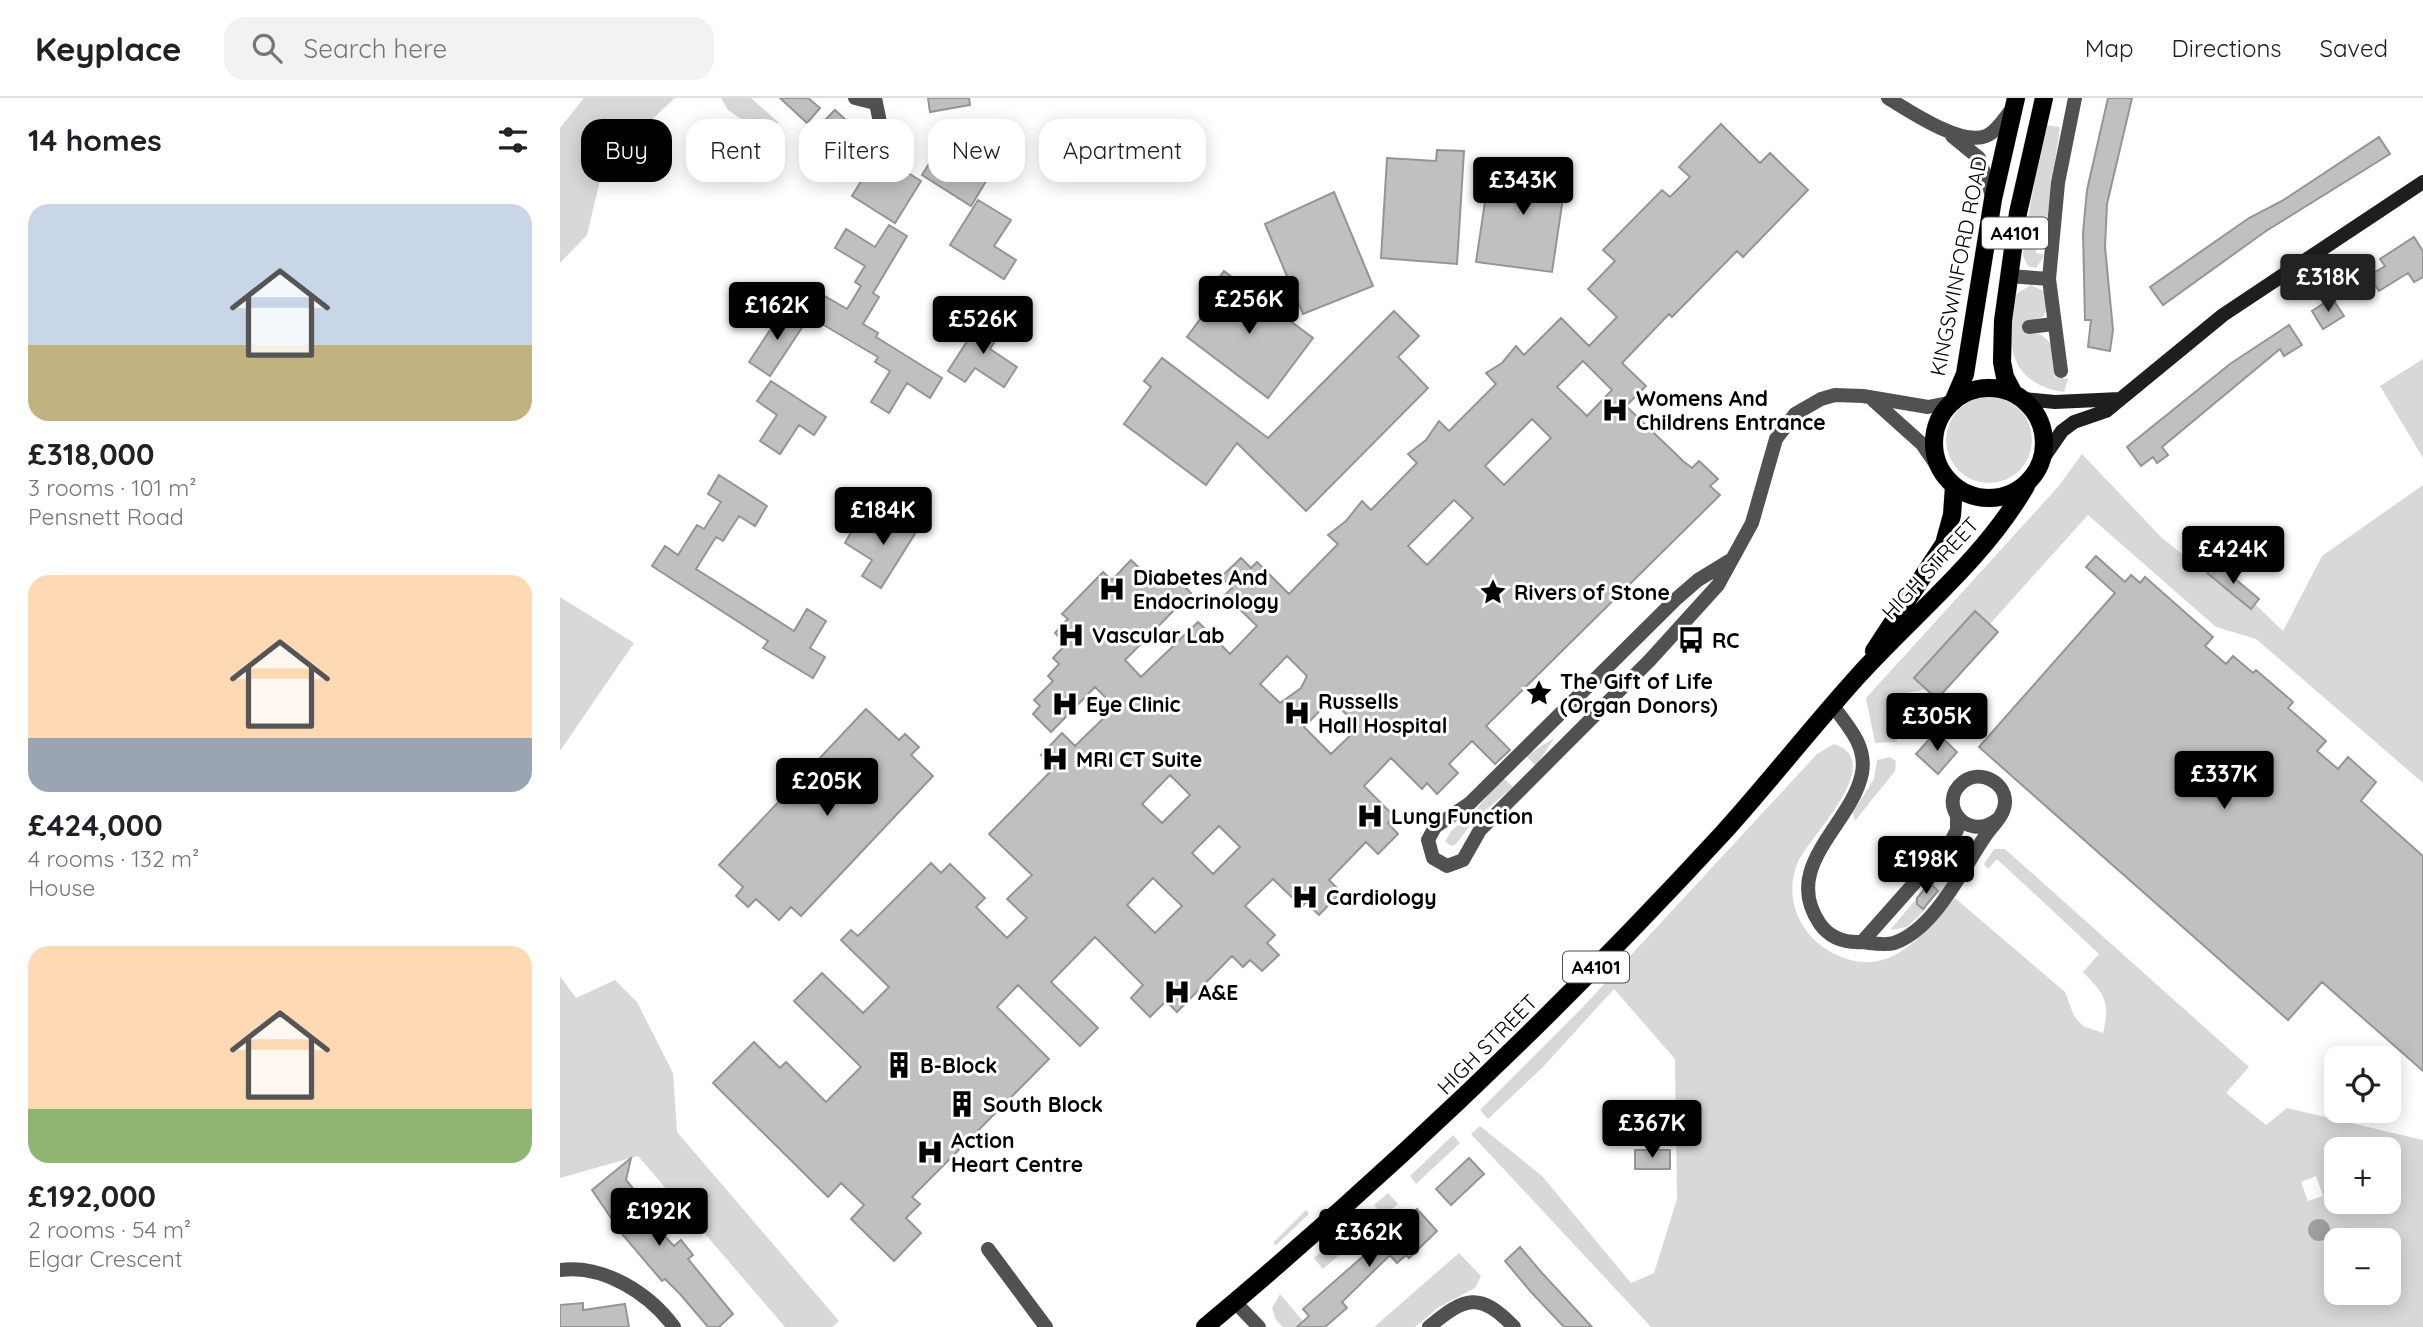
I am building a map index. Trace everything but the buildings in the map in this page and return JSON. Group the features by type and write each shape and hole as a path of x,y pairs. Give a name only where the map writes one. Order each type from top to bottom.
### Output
{"main road":[{"name":"A4101","path":"2026,485 2038,471 2044,457 2043,429 2033,408 2019,396 2005,377 2001,343 2029,154 2044,98"},
{"name":"KINGSWINFORD ROAD","path":"1953,402 1965,374 1993,199 2014,103"},
{"path":"1953,402 1978,389 1997,388 2019,396"},
{"name":"A4101","path":"1949,481 1936,457 1934,437 1943,413 1953,402"},
{"path":"1949,481 1966,494 1990,499 2014,493 2026,485"},
{"name":"HIGH STREET","path":"1860,675 1944,544 1952,515 1949,481"},
{"name":"HIGH STREET","path":"1205,1327 1403,1155 1523,1041 1725,830 1860,675 1936,600 2008,517 2026,485"}],"street":[{"path":"855,98 875,101 879,119"},
{"path":"1888,98 1962,137 1987,136 2014,103"},
{"path":"2061,370 2049,279 2057,183 2075,98"},
{"path":"1940,126 1979,158 1993,199"},
{"path":"2044,457 2062,431 2074,422 2106,411 2223,315 2423,182"},
{"path":"2009,276 2049,279"},
{"path":"2029,327 2053,324"},
{"path":"1729,561 1698,580 1676,598 1470,803 1435,828 1428,840 1433,858 1447,866 1463,860 1480,830 1718,585 1752,523 1770,454 1785,425 1795,414 1821,398 1850,394 1928,407 1953,402"},
{"path":"2019,396 2055,402 2120,399"},
{"path":"1871,399 1922,444 1949,481"},
{"path":"1833,706 1854,734 1863,755 1862,772 1849,804 1819,850 1810,871 1809,902 1823,929 1835,938 1849,943 1892,943 1912,933 1965,871 1998,820 2005,804 2004,795 1994,781 1978,776 1963,782 1957,788 1953,804 1957,816 1957,831 1950,843 1862,942"},
{"path":"1957,816 1974,828 1983,828 1998,820"},
{"path":"988,1249 1046,1327"},
{"path":"560,1270 592,1271 616,1280 644,1296 674,1327"},
{"path":"1235,1302 1259,1327"},
{"path":"1429,1327 1454,1306 1470,1302 1497,1310 1514,1327"}],"shaded area":[{"path":"584,98 675,98 652,119 581,119 581,182 600,182 587,235 560,263 560,128"},
{"path":"721,98 751,98 775,119 741,119 728,110"},
{"path":"2045,125 2060,127 2046,226 2027,223"},
{"path":"2025,234 2037,235 2036,253 2045,255 2036,268 2028,266 2023,256"},
{"path":"2031,285 2044,291 2048,307 2043,317 2025,321 2026,334 2040,334 2052,344 2055,377 2068,379 2064,392 2031,380 2021,370 2015,358 2011,328 2016,294"},
{"path":"2423,359 2423,458 2380,386"},
{"path":"1989,397 2013,404 2025,416 2032,440 2025,464 2013,476 1989,483 1965,476 1953,464 1946,440 1953,416 1965,404"},
{"path":"2082,454 2161,537 2250,609 2255,604 2283,631 2322,556 2423,485 2423,783 2256,639 2216,627 2088,515 1990,624 1974,611 1914,678 1927,689 1890,696 1897,742 1875,743 1866,698 2058,487"},
{"path":"560,597 634,643 560,751"},
{"path":"1554,738 1536,766 1526,756"},
{"path":"1834,744 1848,753 1853,766 1850,782 1841,800 1805,850 1793,878 1795,910 1805,929 1817,943 1832,953 1856,961 1874,962 1890,957 1918,938 1955,898 2065,992 2074,1016 2083,1026 2103,1033 2106,1005 2101,993 2083,972 2099,954 1997,859 1988,869 1984,864 1994,849 2005,849 2249,1067 2226,1093 2266,1125 2287,1108 2324,1117 2324,1123 2351,1123 2423,1140 2423,1327 1651,1327 1471,1134 1480,1126 1542,1176 1631,1283 1654,1273 1677,1199 1675,1059 1614,989 1542,1068 1488,1119 1480,1110 1582,1008 1817,754","holes":["2316,1176 2323,1196 2308,1201 2301,1182"]},
{"path":"1890,757 1896,761 1895,771 1855,821 1853,812 1874,779 1877,760"},
{"path":"1503,778 1513,787 1475,819 1456,844 1452,846 1445,842 1451,831 1474,812"},
{"path":"1960,848 1961,864 1938,895 1938,889 1927,886"},
{"path":"1917,898 1917,904 1923,909 1928,907 1907,927 1890,930"},
{"path":"560,976 576,998 615,980 637,1002 673,1073 677,1132 839,1321 832,1327 785,1327 638,1156 560,1178"},
{"path":"1453,1135 1460,1143 1416,1184 1410,1176"},
{"path":"1388,1193 1398,1204 1384,1216 1374,1205"},
{"path":"1306,1210 1309,1214 1275,1246 1274,1242"},
{"path":"1360,1217 1370,1228 1352,1244 1343,1233"},
{"path":"2319,1219 2327,1222 2329,1226 2324,1228 2324,1240 2311,1238 2308,1230 2311,1222"},
{"path":"1331,1243 1340,1254 1323,1269 1314,1258"},
{"path":"1459,1253 1481,1276 1475,1288 1439,1307 1415,1327 1374,1327"},
{"path":"1280,1294 1308,1327 1283,1327 1276,1320 1272,1308"}],"place":[{"name":"Womens And Childrens Entrance","path":"1615,410"},
{"name":"Diabetes And Endocrinology","path":"1112,589"},
{"name":"Rivers of Stone","path":"1493,592"},
{"name":"Vascular Lab","path":"1071,635"},
{"name":"RC","path":"1691,640"},
{"name":"The Gift of Life (Organ Donors)","path":"1539,693"},
{"name":"Eye Clinic","path":"1065,704"},
{"name":"Russells Hall Hospital","path":"1297,713"},
{"name":"MRI CT Suite","path":"1055,759"},
{"name":"Lung Function","path":"1370,816"},
{"name":"Cardiology","path":"1305,897"},
{"name":"A&E","path":"1177,992"},
{"name":"B-Block","path":"899,1065"},
{"name":"South Block","path":"962,1104"},
{"name":"Action Heart Centre","path":"930,1152"}]}
